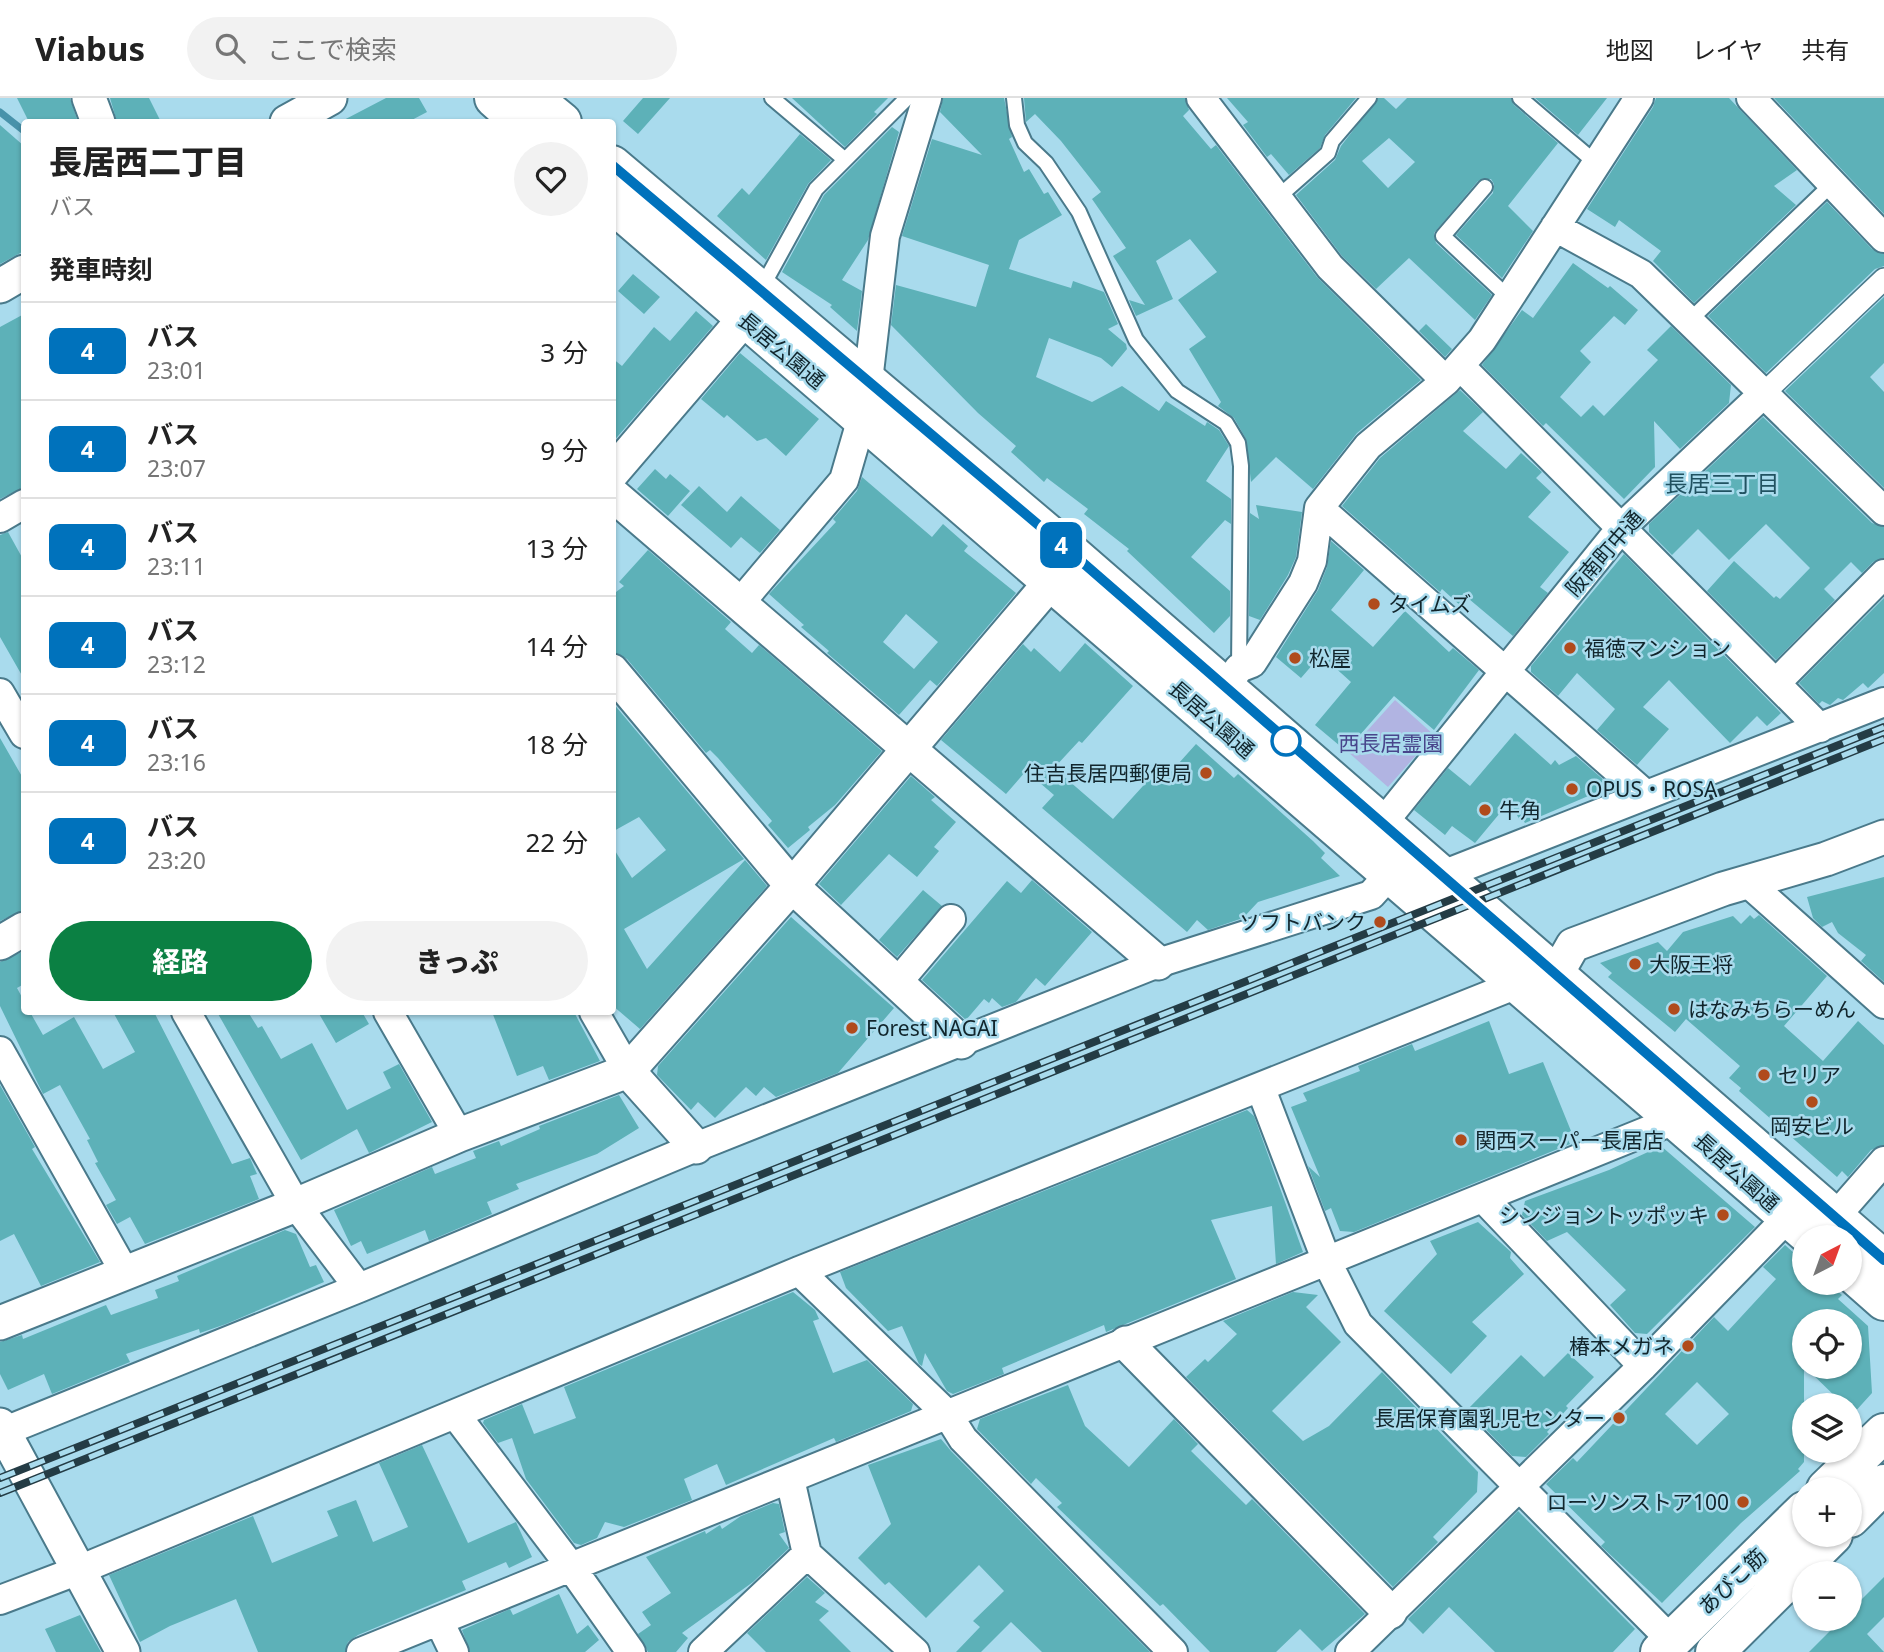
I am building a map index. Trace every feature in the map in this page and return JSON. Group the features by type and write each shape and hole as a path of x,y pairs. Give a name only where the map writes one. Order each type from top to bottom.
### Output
{"main road":[{"path":"494,98 518,119"},
{"path":"533,98 558,119"},
{"name":"長居公園通","path":"616,169 862,418 1063,568 1232,678 1382,824 1557,973 1811,1224"},
{"name":"長居公園通","path":"616,206 752,304 868,381 1390,874 1677,1119 1811,1224 1884,1260"},
{"path":"1862,1282 1884,1301"},
{"path":"1838,1477 1884,1433"},
{"path":"1862,1506 1884,1484"},
{"name":"あびこ筋","path":"1666,1646 1792,1523"},
{"name":"あびこ筋","path":"1715,1652 1821,1547"}],"street":[{"path":"89,98 97,119"},
{"path":"292,119 330,98"},
{"path":"868,381 885,236 927,98"},
{"path":"1200,98 1330,267 1622,527 1820,728"},
{"path":"1232,678 1252,663 1303,583 1312,561 1319,508 1368,446 1453,374 1509,298 1639,98"},
{"path":"1751,98 1884,238"},
{"path":"1555,227 1641,274 1691,319 1762,396 1884,511"},
{"path":"0,286 21,274"},
{"name":"阪南町中通","path":"1382,824 1622,527 1884,279"},
{"path":"616,469 752,304"},
{"path":"739,604 844,480 862,418"},
{"path":"616,497 906,750 1158,963"},
{"path":"0,518 21,506"},
{"path":"1319,508 1646,795"},
{"path":"0,1323 124,1271 296,1205 459,1135 628,1071 792,886 1063,568"},
{"path":"1777,682 1884,574"},
{"path":"616,676 792,886 961,1042"},
{"path":"0,693 21,729"},
{"path":"1440,876 1884,702"},
{"path":"1557,973 1573,945 1640,917 1746,881 1826,859 1884,837"},
{"path":"124,1652 1,1430 359,1288 696,1147 1158,963 1371,895 1390,874"},
{"path":"1746,881 1884,1004"},
{"path":"897,983 951,919"},
{"path":"0,943 21,931"},
{"path":"0,1600 79,1570 799,1271 1261,1089 1520,983"},
{"path":"188,1015 296,1205 359,1288"},
{"path":"390,1015 459,1135"},
{"path":"595,1015 628,1071 696,1147"},
{"path":"0,1051 124,1271"},
{"path":"1261,1089 1327,1262 1359,1324 1518,1485 1666,1646"},
{"path":"361,1652 1677,1119"},
{"path":"1350,1652 1518,1485 1643,1366 1884,1161"},
{"path":"1484,1199 1643,1366"},
{"path":"799,1271 948,1415 963,1439 1173,1652"},
{"path":"1126,1343 1390,1612"},
{"path":"455,1414 571,1567 631,1652"},
{"path":"790,1479 807,1554 915,1652"},
{"path":"703,1652 807,1554"},
{"path":"439,1620 454,1652"}],"lane":[{"path":"772,98 843,159"},
{"path":"752,304 816,189 843,159 907,98"},
{"path":"1014,98 1017,125 1025,143 1046,163 1079,212 1136,340 1177,391 1226,423 1238,443 1241,466 1232,678"},
{"path":"1276,199 1328,153 1332,141 1368,98"},
{"path":"1520,98 1596,163"},
{"path":"1691,319 1832,184"},
{"path":"1485,187 1443,236 1509,298"}],"green space":[{"name":"西長居霊園","path":"1395,700 1434,735 1388,787 1348,752"}],"building":[{"path":"17,98 70,98 77,119 28,119"},
{"path":"110,98 149,98 160,119 116,119"},
{"path":"386,98 419,98 427,112 414,119 346,119"},
{"path":"643,98 670,98 638,134 623,121"},
{"path":"792,98 888,98 874,112 877,114 845,147"},
{"path":"943,98 1004,98 1012,137 1009,139 1024,172 1029,169 1044,194 1048,192 1062,215 1019,240 1009,269 1071,288 1073,281 1104,292 1118,324 1108,329 1126,344 1127,349 1112,367 1101,358 1049,338 1036,377 1092,402 1122,386 1159,411 1166,401 1205,426 1207,422 1219,430 1229,446 1206,481 1231,499 1231,524 1225,520 1191,557 1230,591 1230,616 1214,633 1127,551 1129,549 1084,514 1088,509 1047,478 1044,482 1011,452 1016,446 978,413 891,325 896,285 976,307 989,265 902,236 932,139 982,155 940,112"},
{"path":"1024,98 1185,98 1189,110 1183,116 1211,149 1216,145 1317,277 1421,380 1357,433 1313,489 1276,457 1251,482 1246,439 1234,418 1218,406 1221,402 1189,349 1206,337 1178,300 1217,272 1190,239 1156,261 1173,299 1136,316 1129,300 1145,305 1113,256 1126,248 1092,199 1101,192 1061,141 1035,114 1026,122"},
{"path":"1227,98 1356,98 1325,135 1320,148 1289,175 1271,154 1267,157 1243,125 1248,122"},
{"path":"1378,98 1384,98 1396,109 1407,98 1511,98 1514,105 1558,143 1508,206 1533,231 1502,278 1456,235 1493,193 1494,184 1491,179 1478,181 1434,233 1436,243 1492,295 1475,320 1409,258 1376,289 1342,256 1296,195 1335,160 1341,146","holes":["1389,138 1415,162 1388,188 1362,161"]},
{"path":"1535,98 1607,98 1578,135"},
{"path":"1656,98 1729,98 1797,170 1774,186 1796,205 1694,303 1653,261 1661,251 1619,220 1615,227 1587,209 1653,107"},
{"path":"1774,98 1884,98 1884,214"},
{"path":"0,125 21,143 21,253 0,264"},
{"path":"892,127 899,132 868,240 842,280 862,291 857,331 830,307 832,305 782,272 824,195"},
{"path":"800,134 831,160 808,184 766,260 717,216 742,188 749,195"},
{"path":"1827,202 1872,249 1884,254 1884,266 1875,269 1766,373 1708,316"},
{"path":"1573,263 1608,288 1610,286 1638,310 1625,325 1614,316 1580,351 1591,362 1560,397 1581,417 1593,405 1604,416 1658,360 1647,350 1671,326 1731,385 1729,403 1680,449 1654,421 1655,467 1624,499 1546,423 1543,426 1482,365 1522,310 1533,318"},
{"path":"633,274 660,297 644,314 618,291"},
{"path":"1884,297 1884,363 1870,377 1884,392 1884,488 1785,391"},
{"path":"696,311 713,326 616,438 616,361 622,366 654,327 670,341"},
{"path":"21,316 21,488 0,499 0,327"},
{"path":"1426,324 1452,349 1445,357 1419,331"},
{"path":"740,353 819,419 786,456 766,438 757,441 727,415 724,418 701,399"},
{"path":"1460,390 1483,412 1463,431 1506,469 1521,453 1542,472 1536,478 1551,492 1528,517 1569,552 1540,587 1548,593 1513,636 1469,599 1462,607 1442,589 1440,592 1342,506 1380,458"},
{"path":"1763,417 1872,523 1884,527 1884,558 1873,562 1862,573 1851,562 1824,589 1835,600 1776,660 1707,591 1734,561 1774,598 1776,596 1780,599 1810,568 1766,524 1729,560 1698,529 1672,555 1649,532 1649,524"},
{"path":"655,469 666,479 670,474 690,491 668,516 637,489"},
{"path":"862,477 932,537 943,524 968,546 964,551 1016,593 937,686 930,680 899,715 827,653 829,651 801,627 804,625 769,594 836,522 833,519 857,491","holes":["906,614 938,642 914,669 883,642"]},
{"path":"699,486 727,512 741,496 780,530 760,553 741,537 731,548 681,505"},
{"path":"1256,505 1302,512 1296,557 1260,620 1249,616 1250,513 1259,519"},
{"path":"8,532 21,556 21,674 0,637 0,535"},
{"path":"1331,541 1364,570 1331,610 1373,647 1405,611 1449,652 1453,648 1479,670 1434,730 1394,696 1346,751 1315,725 1351,682 1321,655 1301,678 1276,657 1318,590 1327,567"},
{"path":"648,550 731,622 725,629 752,653 759,645 882,751 835,805 788,848 768,825 772,821 718,758 710,750 706,753 627,659 616,654 616,592 624,586 619,582"},
{"path":"1624,554 1781,713 1767,726 1757,716 1730,743 1669,680 1643,707 1669,729 1637,765 1597,730 1615,709 1577,673 1558,696 1531,672 1531,666"},
{"path":"1884,598 1884,673 1868,688 1863,683 1843,700 1838,698 1830,705 1822,701 1819,704 1799,683"},
{"path":"1085,643 1133,686 1082,743 1079,741 1054,768 1113,819 1162,765 1170,773 1196,744 1234,778 1238,774 1313,841 1325,853 1321,858 1340,876 1258,902 1243,918 1208,930 1197,920 1187,932 1042,808 1054,795 1026,771 1006,794 941,740 1023,644 1031,652 1034,648 1060,672"},
{"path":"616,707 744,859 624,929 647,969 745,860 767,886 640,1029 616,1008 616,852 632,878 666,850 639,817 616,830"},
{"path":"1515,733 1551,765 1555,760 1559,765 1576,756 1605,781 1607,788 1525,823 1520,821 1510,801 1475,843 1452,826 1445,835 1414,810 1448,768 1470,786"},
{"path":"0,738 21,775 21,911 0,921"},
{"path":"911,776 935,797 931,800 956,822 934,847 939,851 917,877 889,854 841,905 819,884"},
{"path":"1884,877 1884,982 1861,961 1866,955 1838,933 1832,922 1822,927 1813,918 1807,897"},
{"path":"1032,880 1092,932 1045,986 1036,978 1016,1002 1002,1007 992,998 989,1003 984,999 966,1020 922,980 1007,881 1021,893"},
{"path":"923,890 942,906 897,957 879,940"},
{"path":"1750,915 1754,919 1759,915 1827,976 1784,1026 1823,1061 1858,1021 1884,1045 1884,1145 1871,1150 1848,1177 1842,1171 1837,1177 1739,1091 1741,1088 1729,1078 1740,1066 1686,1019 1675,1032 1608,977 1612,973 1600,963 1658,942 1667,951 1683,932 1733,916 1741,924"},
{"path":"791,917 894,1008 838,1073 776,1097 764,1087 756,1096 746,1087 715,1118 698,1102 691,1110 657,1075 658,1066"},
{"path":"21,952 21,986 17,988 21,995 21,1015 32,1015 43,1035 74,1017 103,1069 135,1052 115,1015 156,1015 232,1164 250,1158 257,1174 250,1176 259,1199 145,1244 130,1217 117,1224 106,1205 116,1200 95,1163 98,1162 87,1140 90,1139 60,1085 43,1094 0,1006 0,962"},
{"path":"219,1015 250,1015 258,1028 262,1026 281,1059 312,1043 347,1110 391,1088 383,1072 399,1064 432,1122 369,1153 357,1129 301,1160"},
{"path":"320,1015 364,1015 369,1024 336,1043"},
{"path":"493,1015 576,1015 600,1061 549,1080 543,1066 517,1076"},
{"path":"1489,1021 1509,1074 1543,1062 1571,1131 1565,1134 1570,1144 1354,1232 1340,1231 1331,1208 1325,1211 1308,1166 1320,1177 1291,1107 1307,1101 1303,1093 1360,1071 1358,1066 1412,1044 1415,1051"},
{"path":"0,1085 35,1147 32,1149 100,1262 41,1286 14,1234 0,1241"},
{"path":"619,1095 639,1128 597,1154 516,1184 519,1189 487,1202 492,1214 429,1241 425,1230 367,1254 361,1241 351,1246 334,1210 432,1167 435,1174 476,1158 473,1151 499,1141 501,1146 540,1129 539,1126"},
{"path":"1247,1110 1254,1116 1303,1252 1276,1264 1272,1206 1211,1220 1236,1279 1106,1332 1104,1325 1002,1368 1004,1374 953,1394 947,1391 925,1353 922,1366 919,1364 902,1326 888,1331 846,1288 840,1272"},
{"path":"1661,1146 1755,1227 1647,1334 1635,1333 1610,1305 1626,1290 1567,1232 1547,1241 1522,1215 1525,1201 1609,1170"},
{"path":"1478,1222 1511,1252 1510,1258 1524,1274 1472,1322 1487,1336 1451,1374 1384,1311 1437,1254 1430,1241"},
{"path":"285,1230 296,1234 310,1267 316,1265 324,1282 226,1324 200,1333 199,1329 126,1354 130,1362 52,1394 44,1374 8,1390 0,1374 0,1342 22,1335 23,1339 106,1305 111,1315 158,1298 155,1290 179,1281 177,1276"},
{"path":"1785,1245 1792,1251 1792,1295 1842,1295 1838,1299 1849,1309 1792,1309 1792,1379 1804,1379 1804,1393 1792,1393 1792,1463 1803,1463 1798,1469 1800,1471 1741,1523 1662,1603 1601,1546 1605,1542 1546,1484 1573,1458 1577,1462 1714,1317 1728,1331 1776,1279 1763,1267","holes":["1697,1382 1729,1414 1697,1445 1665,1414"]},
{"path":"793,1292 815,1310 819,1319 813,1321 833,1373 867,1360 913,1404 911,1411 836,1442 834,1438 726,1485 717,1464 684,1479 692,1500 624,1527 605,1522 597,1538 581,1545 574,1543 526,1479 512,1438 498,1443 483,1423 484,1420 522,1404 534,1434 576,1418 564,1387"},
{"path":"1293,1292 1318,1295 1306,1307 1341,1342 1272,1411 1303,1441 1329,1426 1382,1372 1478,1472 1477,1492 1433,1537 1438,1542 1393,1587 1186,1377 1205,1359 1208,1362 1237,1334 1223,1321"},
{"path":"1862,1321 1868,1326 1872,1393 1862,1404 1862,1393 1832,1393 1817,1379 1862,1379"},
{"path":"1568,1353 1594,1377 1566,1406 1568,1408 1547,1432 1549,1434 1526,1457 1512,1456 1467,1410 1521,1355 1544,1377"},
{"path":"1068,1385 1085,1426 1129,1467 1174,1419 1198,1444 1191,1451 1246,1505 1252,1499 1365,1614 1322,1651 1300,1629 1276,1652 1210,1652 1163,1604 1160,1606 1057,1507 1062,1503 1036,1478 1031,1484 977,1429 980,1419"},
{"path":"941,1439 1150,1652 1042,1652 1011,1622 981,1652 956,1652 980,1627 973,1621 1004,1591 979,1565 926,1618 889,1582 885,1585 858,1558 891,1524 868,1465"},
{"path":"422,1445 468,1543 516,1522 532,1557 509,1568 506,1562 462,1581 466,1590 358,1635 348,1642 345,1652 258,1652 236,1599 170,1626 140,1642 109,1575 253,1516 272,1563 338,1536 327,1511 356,1500 373,1542 408,1527 379,1463"},
{"path":"773,1503 779,1504 785,1532 779,1534 789,1548 753,1582 682,1633 688,1638 676,1652 648,1652 638,1634 651,1625 642,1612 671,1593 646,1557 705,1531 706,1534 720,1525 722,1529 741,1516"},
{"path":"1518,1511 1635,1629 1613,1652 1495,1652 1449,1607 1423,1634 1408,1619"},
{"path":"807,1577 825,1593 815,1602 829,1611 819,1620 851,1652 766,1652 747,1633"},
{"path":"1884,1577 1884,1617 1867,1634 1884,1652 1809,1652 1830,1631 1862,1631 1862,1599"},
{"path":"559,1594 577,1634 588,1625 599,1640 585,1652 470,1652 462,1630 510,1609 513,1615"},
{"path":"80,1615 101,1652 56,1652 45,1629"}],"waterway":[{"path":"0,112 21,129"}],"railway":[{"path":"0,1478 1884,727"},
{"path":"0,1493 1884,739"}],"bus line":[{"name":"4","path":"616,168 1074,555 1884,1260"}],"place":[{"name":"タイムズ","path":"1374,604"},
{"name":"福徳マンション","path":"1570,648"},
{"name":"松屋","path":"1295,658"},
{"name":"住吉長居四郵便局","path":"1206,773"},
{"name":"OPUS・ROSA","path":"1572,789"},
{"name":"牛角","path":"1485,810"},
{"name":"ソフトバンク","path":"1380,922"},
{"name":"大阪王将","path":"1635,964"},
{"name":"はなみちらーめん","path":"1674,1009"},
{"name":"Forest NAGAI","path":"852,1028"},
{"name":"セリア","path":"1764,1075"},
{"name":"岡安ビル","path":"1812,1102"},
{"name":"関西スーパー長居店","path":"1461,1140"},
{"name":"シンジョントッポッキ","path":"1723,1215"},
{"name":"椿本メガネ","path":"1688,1346"},
{"name":"長居保育園乳児センター","path":"1619,1418"},
{"name":"ローソンストア100","path":"1743,1502"}],"district":[{"name":"長居三丁目","path":"1722,483"}]}
